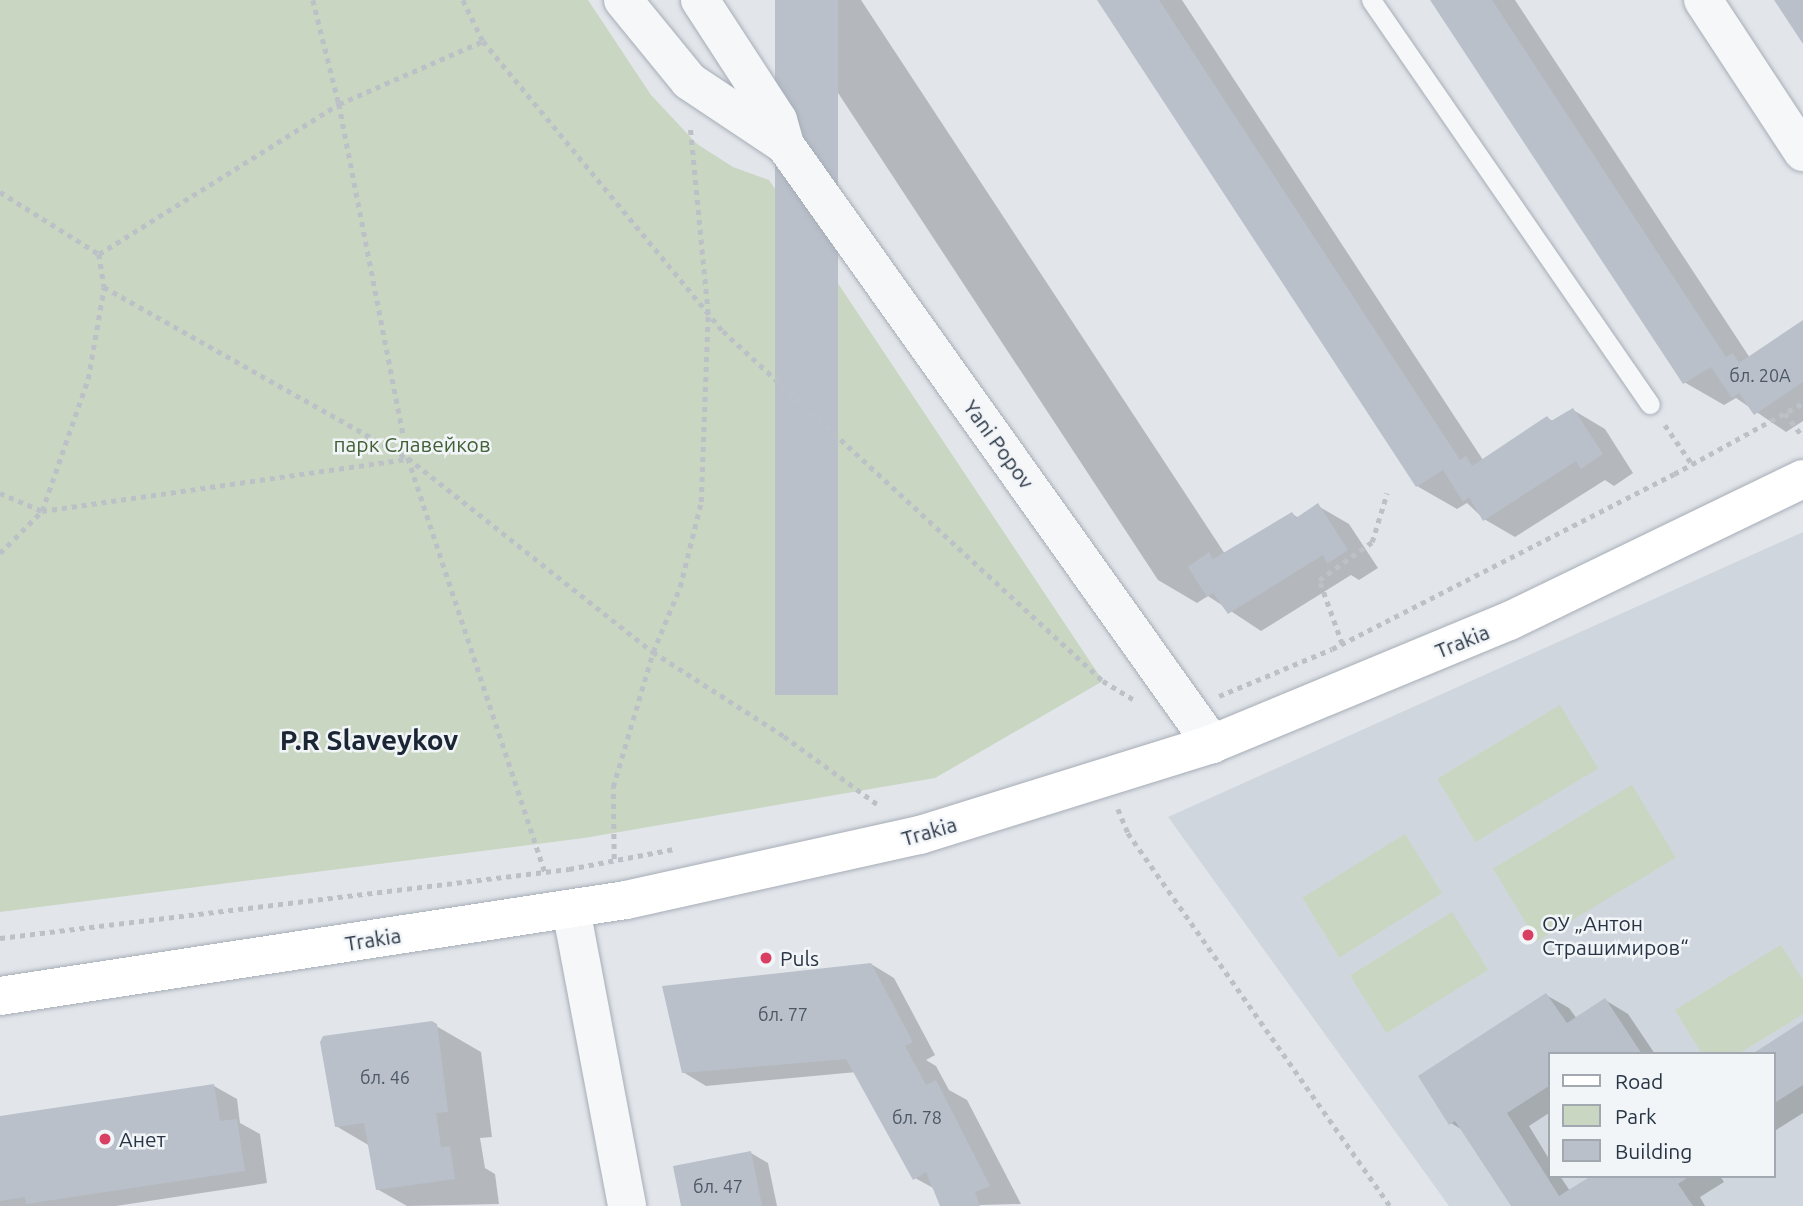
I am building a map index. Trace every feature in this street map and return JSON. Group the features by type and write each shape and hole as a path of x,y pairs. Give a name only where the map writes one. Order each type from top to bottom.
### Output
{"main road":[{"name":"Trakia","path":"0,996 571,909 920,835 1212,744 1509,621 1803,479"}],"street":[{"name":"Yani Popov","path":"623,0 689,82 785,145"},
{"name":"Yani Popov","path":"700,0 778,120 785,145 1176,712 1212,744"},
{"path":"1703,0 1803,152"},
{"path":"571,909 627,1206"}],"lane":[{"path":"1371,0 1650,404"}],"path":[{"path":"313,0 339,104 408,458 545,872"},
{"path":"463,0 483,41 708,314 1102,681 1176,712 1342,644 1692,464 1803,403"},
{"path":"99,254 339,104 483,41"},
{"path":"613,859 613,787 653,652 680,587 701,502 708,314 690,122"},
{"path":"0,192 99,254 104,287 88,379 42,511 0,553"},
{"path":"104,287 408,458 653,652 784,736 889,812 878,815"},
{"path":"1650,404 1692,464"},
{"path":"1785,413 1803,437"},
{"path":"0,493 42,511 408,458"},
{"path":"1342,644 1319,580 1372,542 1387,493"},
{"path":"1106,777 1128,834 1390,1206"},
{"path":"0,937 545,872 680,848"}],"shaded area":[{"name":"ОУ „Антон Страшимиров“","path":"1803,532 1803,1206 1449,1206 1168,817"}],"green space":[{"name":"парк Славейков","path":"0,0 588,0 651,95 697,144 733,167 769,180 1103,681 935,778 584,838 0,912"},
{"path":"1560,705 1598,768 1476,842 1437,779"},
{"path":"1632,785 1676,858 1537,941 1493,868"},
{"path":"1405,834 1442,893 1339,957 1302,898"},
{"path":"1452,912 1488,970 1386,1033 1350,976"},
{"path":"1781,945 1803,980 1803,1014 1741,1052 1701,1052 1675,1010"}],"building":[{"path":"775,0 838,0 838,695 775,695"},
{"path":"1097,0 1159,0 1460,460 1466,456 1472,466 1547,416 1551,421 1573,408 1603,454 1581,469 1576,461 1483,521 1469,497 1463,502 1443,470 1416,487"},
{"path":"1430,0 1492,0 1726,357 1733,353 1739,363 1803,320 1803,382 1754,415 1739,393 1732,398 1711,367 1683,384"},
{"path":"1774,0 1803,0 1803,44"},
{"path":"1318,503 1348,550 1327,564 1323,555 1228,614 1213,593 1207,597 1188,567 1209,552 1213,559 1292,512 1296,518"},
{"path":"871,963 913,1042 905,1046 926,1085 936,1080 990,1186 975,1192 980,1206 940,1206 926,1172 913,1180 846,1059 682,1073 662,986"},
{"path":"1546,993 1567,1023 1605,998 1641,1052 1548,1052 1548,1087 1507,1113 1559,1196 1588,1178 1687,1178 1678,1184 1693,1206 1511,1206 1455,1121 1449,1125 1418,1076"},
{"path":"432,1021 437,1024 448,1112 436,1113 441,1147 450,1146 455,1179 376,1190 364,1123 335,1127 320,1042 323,1036"},
{"path":"1803,1021 1803,1085 1775,1103 1775,1052 1755,1052"},
{"path":"214,1084 220,1121 237,1119 245,1171 26,1204 25,1197 0,1201 0,1116"},
{"path":"751,1151 762,1206 681,1206 673,1166"}],"place":[{"name":"ОУ „Антон Страшимиров“","path":"1528,935"},
{"name":"Puls","path":"766,958"},
{"name":"Анет","path":"105,1139"}],"district":[{"name":"P.R Slaveykov","path":"369,740"}]}
